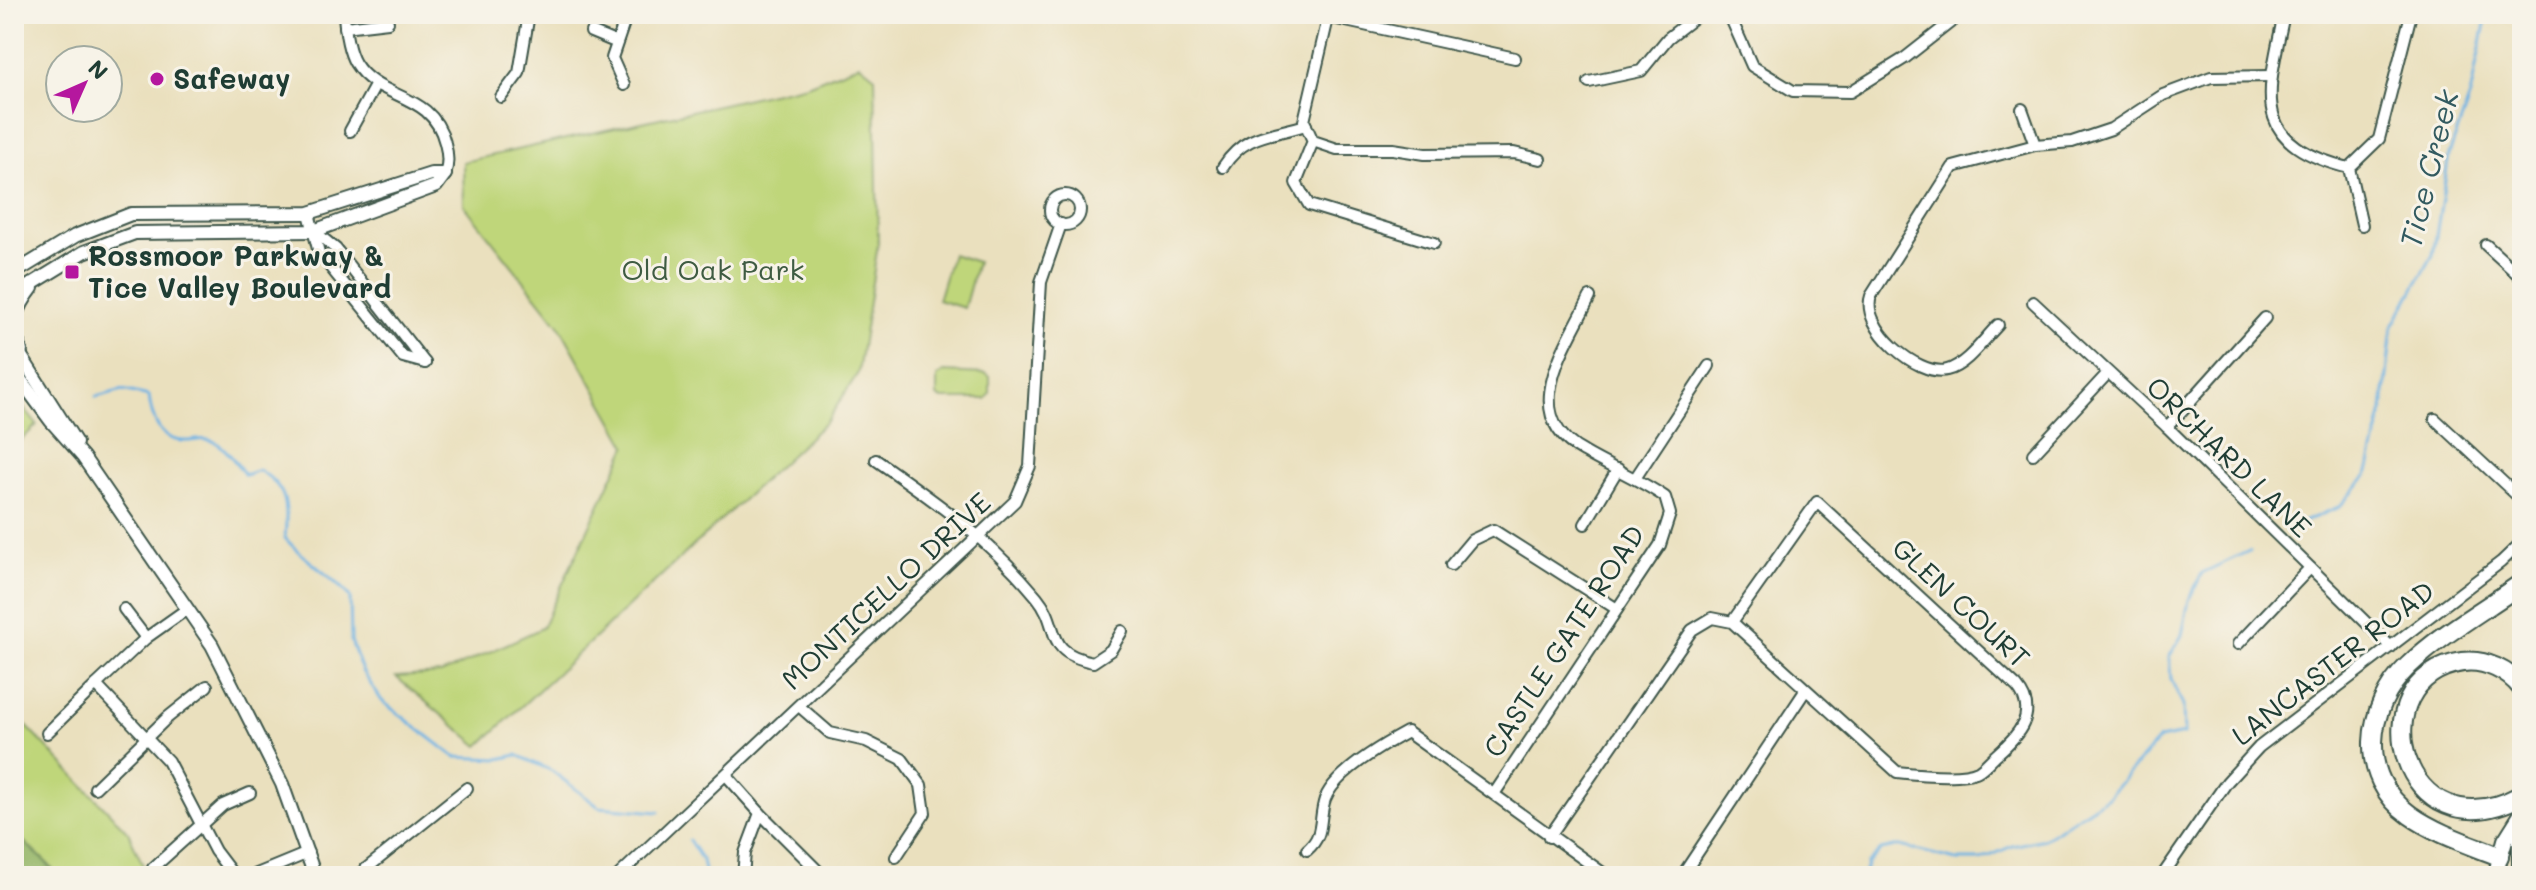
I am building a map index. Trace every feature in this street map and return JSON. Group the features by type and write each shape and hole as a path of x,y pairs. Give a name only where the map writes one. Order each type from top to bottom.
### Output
{"highway":[{"path":"2499,856 2440,833 2394,801 2376,769 2371,733 2384,696 2409,665 2522,583"},
{"path":"2522,688 2506,673 2481,662 2452,664 2432,677 2410,698 2401,735 2415,779 2441,803 2459,809 2488,810 2522,795"},
{"path":"2522,825 2522,870"}],"main road":[{"path":"2495,876 2499,856 2522,813"}],"street":[{"path":"14,295 84,252 150,230 314,231 436,186 449,167 446,147 435,120 417,103 376,84 355,63 344,14"},
{"path":"501,97 519,73 529,14"},
{"path":"624,85 612,58 627,14"},
{"path":"1314,14 1515,58"},
{"path":"1589,82 1641,71 1668,38 1699,14"},
{"path":"1729,14 1752,66 1793,91 1850,92 1905,58 1961,14"},
{"path":"2284,14 2271,76 2269,103 2282,135 2313,159 2349,168"},
{"path":"2349,168 2379,139 2411,14"},
{"path":"1328,16 1310,87 1306,125 1313,141 1296,183 1309,205 1434,243"},
{"path":"345,27 388,22"},
{"path":"591,32 615,42"},
{"path":"1998,325 1964,361 1950,369 1936,371 1908,357 1880,334 1867,308 1953,167 2035,145 2072,142 2111,129 2163,95 2211,77 2271,76"},
{"path":"350,131 376,84"},
{"path":"2022,109 2035,145"},
{"path":"1223,167 1236,148 1248,141 1306,125"},
{"path":"1313,141 1337,149 1425,154 1514,153 1540,159"},
{"path":"2349,168 2362,225"},
{"path":"17,269 75,236 131,214 309,213 431,174 445,174"},
{"path":"309,213 319,253 403,357 425,363 336,249 314,231"},
{"name":"MONTICELLO DRIVE","path":"618,876 880,626 982,536 1015,501 1030,466 1041,282 1061,224"},
{"path":"2486,245 2522,278"},
{"path":"27,365 14,322 20,304 39,280"},
{"name":"CASTLE GATE ROAD","path":"1494,794 1660,545 1670,514 1665,497 1636,477 1581,451 1549,415 1548,393 1558,364 1590,297"},
{"name":"ORCHARD LANE","path":"2033,302 2167,427 2391,647"},
{"path":"2167,427 2265,318"},
{"path":"14,345 63,418 83,457 212,645 267,749 315,876"},
{"path":"1636,477 1709,366"},
{"path":"14,371 51,421 83,457"},
{"path":"2033,454 2108,373"},
{"path":"2435,419 2522,500"},
{"path":"876,460 982,536 1040,600 1056,645 1072,658 1093,662 1111,650 1122,631"},
{"path":"1585,524 1618,469"},
{"name":"GLEN COURT","path":"1817,502 2017,687 2025,697 2027,715 2018,735 1977,772 1925,775 1897,772 1732,622 1817,502"},
{"path":"1451,565 1472,540 1493,530 1617,609"},
{"name":"LANCASTER ROAD","path":"2162,876 2227,782 2252,754 2522,542"},
{"path":"2238,644 2310,568"},
{"path":"124,609 146,638"},
{"path":"47,733 146,638 187,609"},
{"path":"1549,837 1692,630 1712,618 1732,622"},
{"path":"96,685 177,774 217,855 234,876"},
{"path":"95,788 207,686"},
{"path":"1682,876 1805,691"},
{"path":"799,706 830,733 866,741 902,759 921,785 925,813 896,857"},
{"path":"1307,850 1320,836 1321,815 1329,792 1371,753 1407,732 1607,876"},
{"path":"726,775 823,876"},
{"path":"357,876 467,788"},
{"path":"153,868 201,822 223,805 250,793"},
{"path":"743,876 745,853 760,813"},
{"path":"252,876 308,853"}],"green space":[{"name":"Old Oak Park","path":"860,64 875,76 878,244 858,373 827,421 479,746 396,677 441,674 542,628 627,446 559,325 464,205 463,162 807,85"},
{"path":"952,254 977,262 964,308 938,300"},
{"path":"943,372 986,374 990,377 990,394 986,399 942,399 937,396 937,377"},
{"path":"14,396 37,425 14,447"},
{"path":"14,713 128,832 148,876 57,876 18,835 14,828"},
{"path":"14,828 23,841 57,876 14,876"}],"waterway":[{"name":"Tice Creek","path":"2296,525 2339,507 2367,476 2383,411 2392,328 2433,255 2449,155 2470,96 2487,14"},
{"name":"Tice Creek","path":"96,397 123,390 149,396 154,419 168,437 215,442 228,452 245,475 259,470 276,484 286,507 285,538 350,597 351,641 362,671 382,701 455,757 499,759 517,755 552,771 599,807 659,812"},
{"name":"Tice Creek","path":"1864,876 1867,864 1881,850 1900,846 1956,860 1981,860 2012,846 2044,839 2108,797 2159,739 2184,734 2183,705 2171,679 2169,657 2182,635 2189,600 2202,573 2249,551"},
{"name":"Tice Creek","path":"689,840 702,860 705,876"}],"place":[{"name":"Safeway","path":"157,79"},
{"name":"Rossmoor Parkway & Tice Valley Boulevard","path":"72,272"}]}
